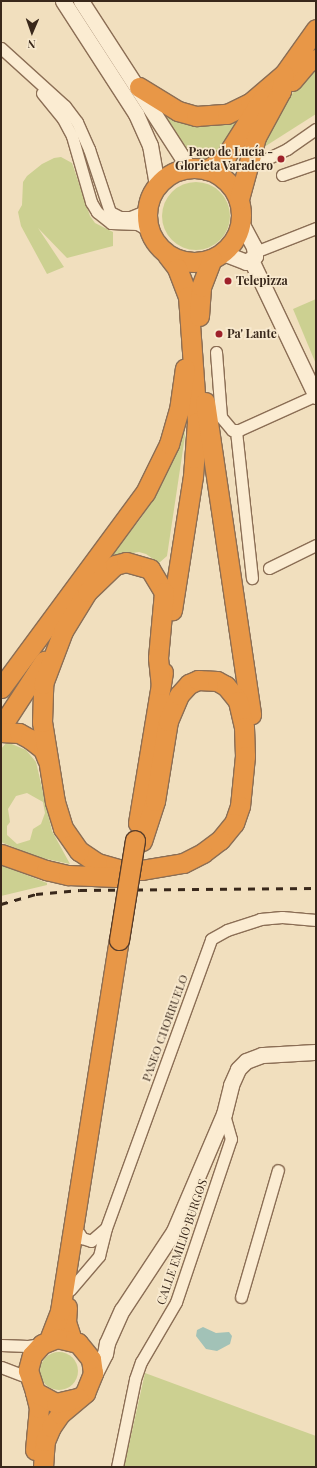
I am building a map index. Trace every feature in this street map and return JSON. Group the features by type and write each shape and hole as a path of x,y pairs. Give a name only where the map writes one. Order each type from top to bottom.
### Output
{"highway":[{"path":"43,1467 45,1441 51,1426 60,1414 78,1398 92,1379 91,1359 78,1344 66,1322 161,685 194,476 197,422 190,317 183,280 168,255 156,244 148,230 146,210 157,185 171,174 198,169 226,156 316,29"},
{"path":"278,83 288,87 308,62 316,59"},
{"path":"139,87 178,111 212,116 240,109 278,83"},
{"path":"1,854 46,870 68,875 134,878 159,876 194,868 209,860 236,836 245,820 252,786 252,727 205,402 199,298 204,276 217,256 235,240 241,223 239,199 246,169 256,137 278,83"},
{"path":"198,169 226,181 239,199"},
{"path":"168,255 185,262 217,256"},
{"path":"1,688 145,493 159,466 169,444 179,410 190,317"},
{"path":"138,840 198,481 205,402"},
{"path":"1,727 87,592 115,565 126,562 150,569 164,592 158,658 161,685"},
{"path":"63,631 43,684 42,722 48,764 55,802 63,828 79,851 97,864 118,869 141,870 183,863 220,840 234,823 240,806 245,756 242,716 238,701 226,686 208,679 198,680 189,684 179,695 168,721 155,800 138,840"},
{"path":"1,732 19,733 37,743 46,756 48,764"},
{"path":"36,1467 39,1408 32,1385 29,1362 46,1342 57,1325 123,940"},
{"path":"46,1342 78,1344"},
{"path":"32,1385 56,1403 78,1398"}],"street":[{"path":"63,1 136,114 150,145 157,185"},
{"path":"81,1 139,87 198,169"},
{"path":"1,48 65,106 77,122 89,149 110,212 120,217 130,217 146,210"},
{"path":"27,73 63,119 72,136 91,202 97,212 111,223 137,224 148,230"},
{"path":"246,169 287,149 316,129"},
{"path":"282,175 316,162"},
{"path":"216,352 222,417 227,427 236,431 316,396 253,256 241,223"},
{"path":"217,256 240,261 316,228"},
{"path":"236,431 252,578"},
{"path":"269,568 316,545"},
{"name":"PASEO CHORRUELO","path":"70,1290 99,1256 106,1228 211,939 227,930 260,919 282,917 316,920"},
{"path":"92,1379 105,1354 107,1343 126,1303 174,1232 224,1114 233,1077 246,1061 262,1054 316,1052"},
{"name":"CALLE EMILIO BURGOS","path":"117,1467 135,1379 140,1362 176,1302 231,1139 224,1114"},
{"path":"241,1297 278,1170"},
{"name":"PASEO CHORRUELO","path":"79,1233 82,1238 91,1241 106,1228"},
{"path":"1,1345 28,1346 46,1342"},
{"path":"78,1344 107,1343"},
{"path":"1,1367 32,1385"}],"green space":[{"path":"316,69 316,114 261,149 292,94 309,73"},
{"path":"163,111 247,111 235,135 209,159 202,159 189,153 182,145"},
{"path":"61,157 72,163 90,216 95,223 113,232 113,246 67,258 38,228 64,267 47,274 21,226 18,212 22,205 23,182 27,176 42,164 54,158"},
{"path":"189,182 203,182 215,187 225,197 230,209 230,223 225,235 215,245 203,250 189,250 177,245 167,235 162,223 162,209 167,197 177,187"},
{"path":"316,299 316,364 293,309"},
{"path":"183,423 185,436 167,556 159,563 146,554 139,552 111,556 141,518 160,487"},
{"path":"7,742 26,750 36,762 52,831 70,864 37,857 1,842 1,749","holes":["27,793 43,802 45,813 41,824 33,829 30,840 17,844 7,835 7,826 10,822 8,809 16,796"]},
{"path":"1,865 47,883 47,885 1,896"},
{"path":"55,1352 63,1352 73,1357 77,1364 77,1378 73,1385 63,1390 55,1390 45,1385 43,1382 40,1375 40,1367 45,1357 48,1355"},
{"path":"145,1373 316,1436 316,1467 124,1467"}],"water":[{"path":"203,1327 216,1333 229,1332 232,1336 230,1344 217,1351 206,1349 196,1336 197,1330"}],"railway":[{"path":"1,904 36,894 80,890 316,888"}],"place":[{"name":"Paco de Lucía - Glorieta Varadero","path":"281,159"},
{"name":"Telepizza","path":"228,281"},
{"name":"Pa' Lante","path":"219,334"}]}
